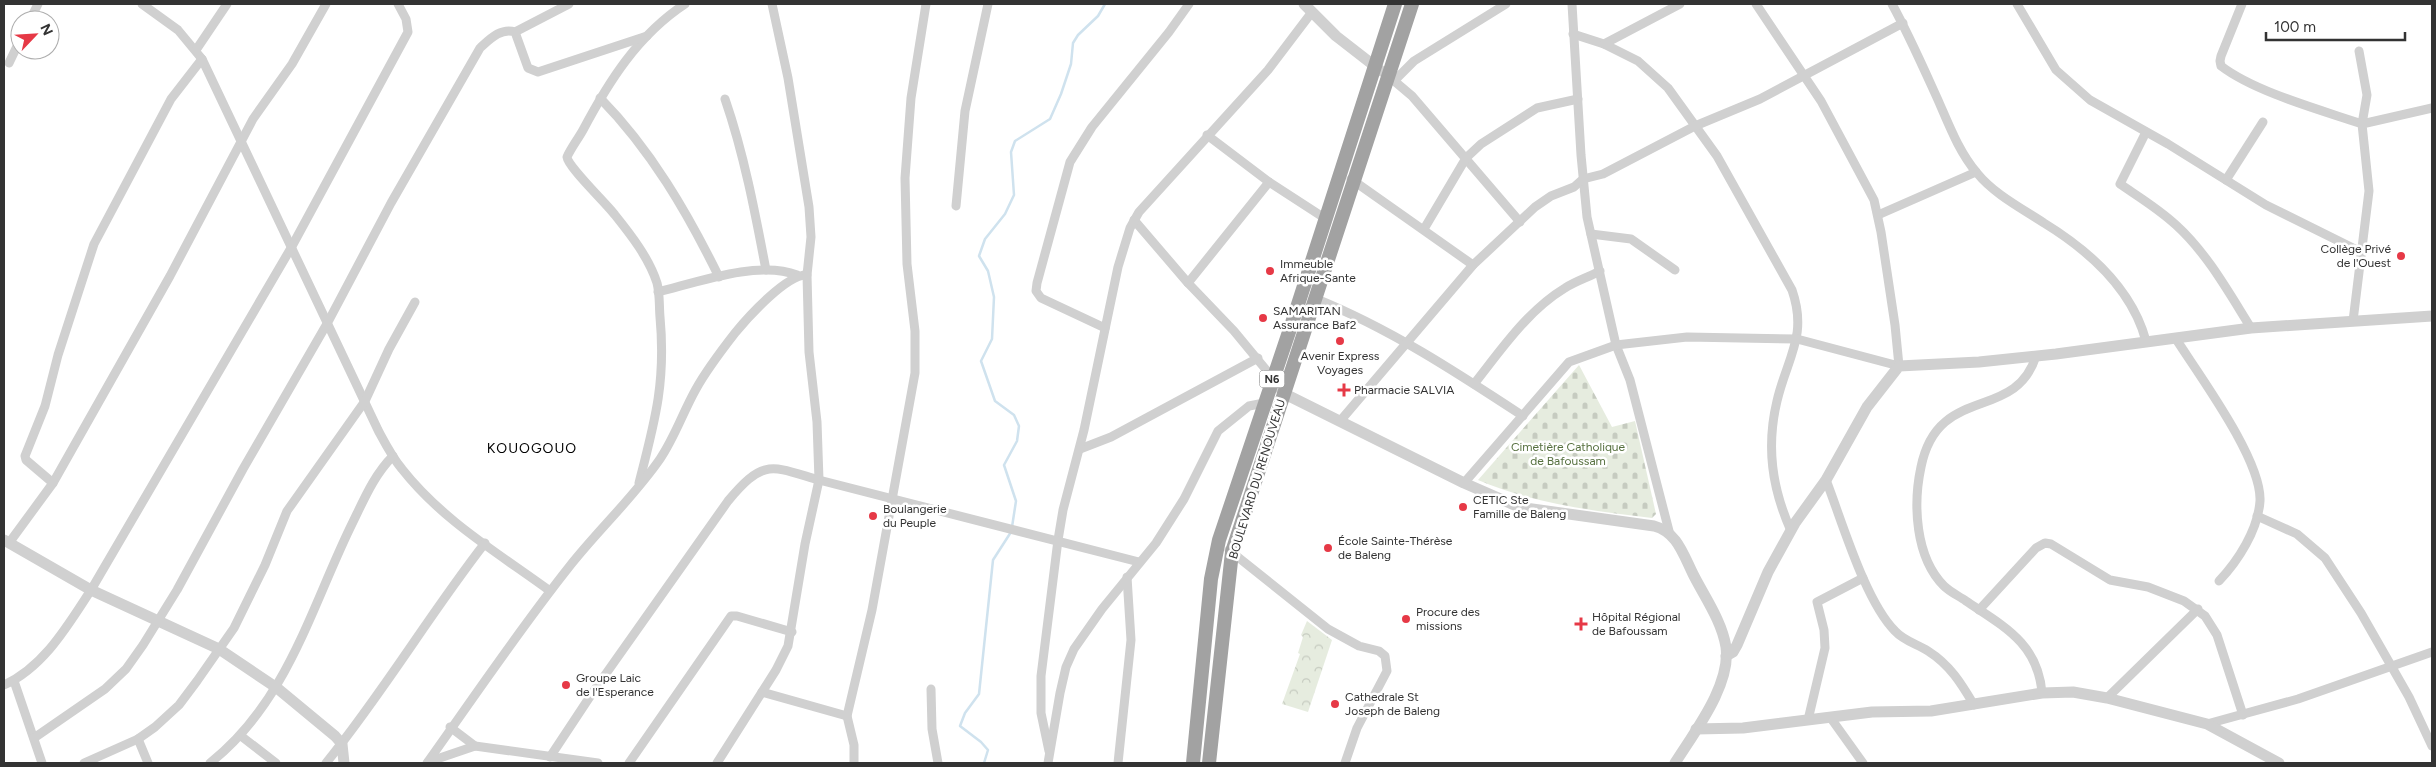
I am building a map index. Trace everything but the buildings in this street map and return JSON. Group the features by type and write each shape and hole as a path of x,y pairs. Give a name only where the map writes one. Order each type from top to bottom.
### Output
{"highway":[{"name":"BOULEVARD DU RENOUVEAU","path":"1208,763 1232,552 1354,180 1385,73 1395,4"},
{"name":"BOULEVARD DU RENOUVEAU","path":"1193,763 1211,579 1218,545 1340,175 1385,73 1412,4"},
{"path":"1203,669 1218,670"}],"street":[{"path":"142,4 178,30 202,59 240,142 393,456 436,508 550,591"},
{"path":"196,50 227,4"},
{"path":"326,4 292,64 253,119 170,276 52,483 7,542 91,590 219,649 277,688 335,736 342,744 344,763"},
{"path":"4,685 14,681 35,665 58,638 91,590 291,248 408,32 406,18 398,4"},
{"path":"34,738 105,690 135,657 158,621 328,322 391,203 476,53 497,34 510,30 515,32 569,4"},
{"path":"638,488 660,401 662,370 658,292 650,268 625,228 603,199 568,161 569,153 611,80 657,24 685,4"},
{"path":"717,763 762,692 788,646 818,480 816,422 802,275 811,237 809,207 788,78 772,4"},
{"path":"854,763 854,745 848,716 872,610 894,498 914,373 916,331 907,264 905,178 911,98 926,4"},
{"path":"956,206 965,111 988,4"},
{"path":"1105,328 1041,298 1036,291 1037,283 1070,162 1092,127 1169,32 1189,4"},
{"path":"1385,73 1414,60 1506,4"},
{"path":"1572,4 1586,210 1616,345 1628,372 1669,532 1679,545 1716,618 1726,645 1723,681 1675,763"},
{"path":"1604,44 1680,4"},
{"path":"1726,656 1733,652 1737,645 1768,572 1791,531 1826,480 1867,407 1899,366 1895,324 1874,200 1805,76 1756,4"},
{"path":"1892,4 1903,23 1951,131 1976,172 2009,201 2078,246 2093,260 2118,287 2136,313 2146,341"},
{"path":"2017,4 2056,70 2066,81 2090,100 2266,205 2361,252"},
{"path":"2242,4 2221,56 2222,66 2262,87 2306,105 2362,124 2432,108"},
{"path":"1049,751 1041,713 1041,676 1058,540 1063,510 1080,449 1118,267 1134,220 1207,135 1268,70 1308,8 1336,36 1385,73 1466,158 1520,222"},
{"path":"1341,420 1473,265 1550,196 1574,187 1583,180 1603,174 1695,126 1760,99 1903,23"},
{"path":"515,32 528,68 538,72 647,36"},
{"path":"1573,34 1604,44 1638,61 1673,95 1717,156 1792,290 1798,307 1797,339 1777,399 1770,448 1776,491 1791,531"},
{"path":"2352,321 2369,190 2362,124 2366,95 2359,51"},
{"path":"52,483 26,460 25,456 45,406 79,286 94,244 162,116 188,74 202,59"},
{"path":"600,98 626,124 650,155 702,243 719,277"},
{"path":"725,99 735,129 755,211 766,270"},
{"path":"1424,229 1466,158 1490,136 1531,111 1548,104 1578,100"},
{"path":"2226,180 2263,122"},
{"path":"2146,132 2120,184 2166,216 2185,233 2210,266 2251,328"},
{"path":"1207,135 1269,182 1326,219"},
{"path":"1878,215 1976,172"},
{"path":"1340,175 1354,180 1473,265"},
{"path":"1188,282 1269,182"},
{"path":"1134,220 1258,358 1283,392 1464,483 1519,507 1654,526 1669,532"},
{"path":"1591,234 1631,239 1674,270"},
{"path":"658,292 719,277 766,270 788,271 802,275"},
{"path":"1474,384 1507,342 1542,305 1565,288 1600,271"},
{"path":"427,763 450,727 550,591 660,460 678,430 695,390 711,364 736,331 764,303 802,275"},
{"path":"1314,298 1353,314 1408,343 1523,416"},
{"path":"84,763 138,739 178,704 219,649 242,613 265,565 287,511 365,401 389,350 415,302"},
{"path":"1464,483 1569,362 1616,345 1687,337 1797,339 1899,366 1979,362 2036,356 2251,328 2432,316"},
{"path":"2176,339 2242,445 2259,485 2260,500 2257,516 2233,566 2219,581"},
{"path":"2036,356 2032,370 2008,393 1974,405 1940,425 1925,451 1917,486 1918,526 1928,560 1935,575 1945,586 2021,641 2038,669 2042,693"},
{"path":"1080,449 1111,437 1258,358"},
{"path":"1048,763 1066,667 1074,648 1139,562 1156,544 1184,499 1218,431 1241,410 1264,402 1278,407"},
{"path":"210,763 241,736 277,688 302,640 340,550 374,479 393,456"},
{"path":"550,756 598,684 728,500 754,474 771,468 786,469 818,480 1139,562"},
{"path":"1826,480 1863,578 1894,631 1948,665 1974,705"},
{"path":"2257,516 2297,534 2325,558 2361,613 2390,667 2409,697 2432,746"},
{"path":"1979,610 2022,561 2036,548 2045,543 2051,544 2110,580 2169,593 2198,609 2212,624 2217,635 2243,715"},
{"path":"326,763 342,744 452,585 485,544"},
{"path":"1218,545 1232,552 1328,629 1358,646 1378,651 1385,656 1388,671 1357,728 1345,763"},
{"path":"1118,763 1131,640 1128,577"},
{"path":"1808,720 1825,648 1824,630 1816,602 1863,578"},
{"path":"2107,698 2198,609"},
{"path":"629,763 731,616 738,616 792,632"},
{"path":"2207,724 2298,700 2432,652"},
{"path":"14,681 42,763"},
{"path":"931,689 932,729 938,763"},
{"path":"762,692 848,716"},
{"path":"1696,729 1744,728 1872,712 1931,711 2042,693 2073,692 2107,698 2207,724 2279,763"},
{"path":"1830,717 1863,763"},
{"path":"450,727 475,746"},
{"path":"241,736 276,763"},
{"path":"138,739 148,763"},
{"path":"427,763 475,746 598,763"}],"green space":[{"name":"Cimetière Catholique de Bafoussam","path":"1579,365 1612,427 1635,421 1656,514 1652,518 1563,505 1520,495 1478,480"},
{"path":"1307,621 1332,640 1308,712 1282,704 1300,654 1298,653 1303,637 1301,635"}],"waterway":[{"path":"1012,527 1016,501 1004,465 1017,441 1019,426 1014,415 995,401 981,361 992,339 994,297 988,271 979,256 985,239 1005,214 1014,195 1011,152 1015,141 1050,119 1071,64 1073,43 1078,35 1098,16 1105,4"},
{"path":"984,763 988,750 981,742 960,726 965,713 979,694 993,560 1011,532"}],"place":[{"name":"Collège Privé de l'Ouest","path":"2401,256"},
{"name":"Immeuble Afrique-Sante","path":"1270,271"},
{"name":"SAMARITAN Assurance Baf2","path":"1263,318"},
{"name":"Avenir Express Voyages","path":"1340,341"},
{"name":"Pharmacie SALVIA","path":"1344,390"},
{"name":"CETIC Ste Famille de Baleng","path":"1463,507"},
{"name":"Boulangerie du Peuple","path":"873,516"},
{"name":"École Sainte-Thérèse de Baleng","path":"1328,548"},
{"name":"Procure des missions","path":"1406,619"},
{"name":"Hôpital Régional de Bafoussam","path":"1581,624"},
{"name":"Groupe Laic de l'Esperance","path":"566,685"},
{"name":"Cathedrale St Joseph de Baleng","path":"1335,704"}],"district":[{"name":"KOUOGOUO","path":"532,448"}]}
